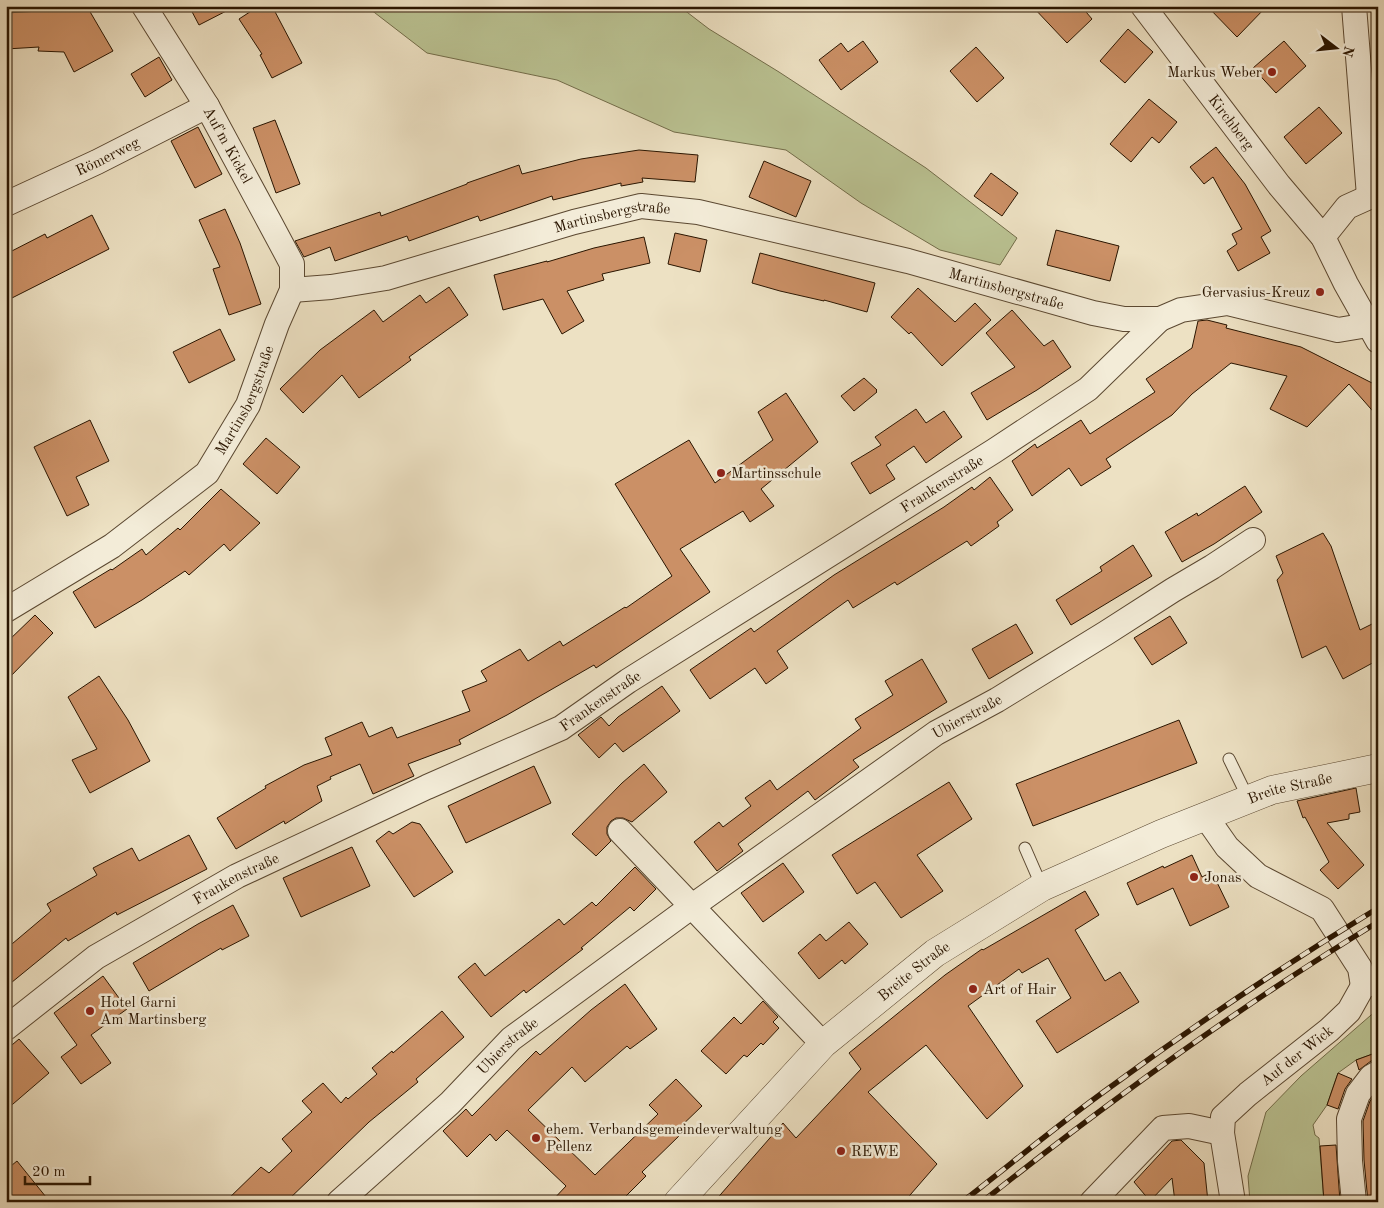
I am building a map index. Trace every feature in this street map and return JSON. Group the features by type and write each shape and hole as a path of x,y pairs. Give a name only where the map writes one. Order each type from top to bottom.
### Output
{"street":[{"name":"Auf'm Kickel","path":"144,6 207,106 292,264 292,290"},
{"name":"Kirchberg","path":"1143,6 1279,184 1323,237 1373,333"},
{"path":"1323,237 1347,208 1373,195 1354,6"},
{"name":"Römerweg","path":"6,204 97,162 207,106"},
{"name":"Martinsbergstraße","path":"6,610 112,546 207,473 248,405 277,324 292,290 331,288 386,278 574,222 641,206 698,212 908,261 1093,313 1124,319 1160,319 1181,310 1228,303 1338,330 1373,333"},
{"name":"Frankenstraße","path":"6,1028 96,957 237,876 427,787 561,728 628,681 994,451 1088,389 1160,319"},
{"name":"Ubierstraße","path":"339,1202 450,1103 511,1039 691,907 936,733 1006,695 1212,568 1252,540"},
{"name":"Breite Straße","path":"678,1202 823,1044 935,953 1042,887 1161,834 1206,818 1272,790 1378,768"},
{"path":"1206,818 1227,847 1258,876 1322,909 1370,984"},
{"path":"620,831 823,1044"},
{"name":"Auf der Wick","path":"1222,1133 1223,1117 1248,1094 1329,1030 1349,1011 1370,984"},
{"path":"1354,1202 1349,1119 1358,1094 1371,1077 1378,1073"},
{"path":"1092,1202 1163,1128 1189,1126 1222,1133 1233,1202"}],"lane":[{"path":"1229,758 1249,800"},
{"path":"1025,848 1042,887"}],"green space":[{"path":"366,6 679,6 709,29 779,72 926,168 1017,238 1000,265 940,250 861,203 786,150 674,132 557,80 427,53"},
{"path":"1378,1009 1378,1052 1356,1060 1338,1073 1327,1105 1313,1125 1315,1135 1319,1138 1324,1202 1250,1202 1248,1176 1266,1112 1301,1076"}],"building":[{"path":"40,6 89,10 113,51 74,72 64,52 38,51 39,47 6,49 6,13 40,11"},
{"path":"189,6 236,6 199,25"},
{"path":"259,6 272,6 302,63 272,78 260,55 262,54 239,19"},
{"path":"1032,6 1081,6 1092,19 1067,43"},
{"path":"1207,6 1267,6 1237,37"},
{"path":"1128,29 1153,52 1125,83 1100,61"},
{"path":"863,41 878,62 841,90 819,60 841,43 848,52"},
{"path":"1284,41 1306,66 1276,93 1253,68"},
{"path":"976,47 1004,78 977,102 950,71"},
{"path":"159,57 172,80 145,97 131,74"},
{"path":"1149,99 1177,122 1159,143 1152,137 1131,162 1110,144"},
{"path":"1319,107 1342,133 1306,164 1284,137"},
{"path":"275,120 300,184 276,193 253,128"},
{"path":"198,127 222,174 195,188 171,141"},
{"path":"1216,147 1245,184 1271,231 1261,237 1270,253 1238,271 1227,251 1237,244 1232,234 1242,229 1213,177 1204,184 1190,167"},
{"path":"639,150 698,155 695,182 642,178 643,182 621,186 621,183 553,200 552,196 480,221 478,216 409,241 407,236 335,261 330,247 304,257 295,241 380,212 381,216 519,165 522,174 581,159"},
{"path":"764,161 811,181 796,217 749,197"},
{"path":"991,173 1018,193 1002,216 974,196"},
{"path":"225,209 240,243 261,304 229,315 213,269 220,267 199,220"},
{"path":"92,215 109,249 6,301 6,254 45,234 47,238"},
{"path":"1056,230 1119,246 1110,281 1047,265"},
{"path":"675,233 707,240 700,272 668,264"},
{"path":"644,237 650,263 602,274 604,280 567,291 584,321 562,334 543,299 503,310 494,275 594,248"},
{"path":"760,253 875,283 867,312 752,283"},
{"path":"449,287 468,315 409,357 411,360 359,398 342,375 303,413 280,389 320,350 374,310 383,322 420,295 426,303"},
{"path":"918,288 955,322 975,303 991,320 942,366 911,332 909,334 891,317"},
{"path":"1012,310 1044,346 1053,340 1071,367 987,420 971,393 1015,367 986,333"},
{"path":"1207,320 1227,325 1226,328 1301,347 1378,386 1378,417 1349,384 1307,427 1270,409 1287,376 1231,363 1192,394 1172,415 1106,459 1111,467 1081,486 1069,468 1032,496 1012,461 1035,444 1037,448 1081,420 1090,434 1155,392 1146,379 1192,348 1198,321"},
{"path":"220,329 235,360 189,383 173,352"},
{"path":"864,378 877,392 854,411 841,396"},
{"path":"786,393 818,442 761,489 774,506 750,522 743,511 680,549 710,592 596,668 594,665 459,740 461,744 408,764 414,776 373,794 360,764 330,777 331,779 317,786 322,801 285,824 284,821 236,849 217,818 266,788 265,786 304,765 332,755 325,738 362,722 369,737 392,727 397,738 470,711 462,691 487,681 481,671 520,649 528,661 560,641 563,646 626,608 672,576 615,484 689,440 715,483 773,440 758,412"},
{"path":"916,409 926,423 944,411 962,437 926,463 914,446 886,465 895,479 870,494 851,463 881,445 875,437"},
{"path":"90,420 109,461 76,477 89,505 67,516 34,447"},
{"path":"266,438 300,467 277,494 243,464"},
{"path":"990,477 1013,510 997,522 999,526 971,546 967,541 897,585 895,582 853,608 848,600 777,651 788,668 766,684 755,668 710,699 690,670 751,628 754,632 834,575 944,507 972,487 974,490"},
{"path":"1245,486 1262,512 1214,544 1182,562 1165,532 1197,513 1198,516"},
{"path":"221,489 260,523 230,551 224,544 189,575 185,571 95,628 73,592 112,570 142,549 146,555 178,528 180,530"},
{"path":"1323,533 1331,546 1360,630 1378,621 1378,660 1343,679 1326,646 1302,658 1277,580 1283,573 1276,556"},
{"path":"1133,545 1152,576 1071,625 1056,600 1102,571 1100,567"},
{"path":"35,615 53,633 6,681 6,643"},
{"path":"1170,616 1187,643 1152,665 1134,638"},
{"path":"1016,624 1033,653 989,679 972,649"},
{"path":"922,659 947,702 853,760 859,767 815,800 808,791 738,844 743,851 717,871 694,842 719,822 723,827 751,806 745,798 770,780 777,790 861,728 855,719 893,695 885,681"},
{"path":"99,676 128,720 150,761 90,793 72,760 97,749 68,697"},
{"path":"662,686 680,711 623,752 615,743 599,758 578,735 601,717 609,726 618,717"},
{"path":"1179,720 1197,763 1033,826 1016,784"},
{"path":"644,764 667,792 632,822 623,818 616,818 611,821 607,827 607,834 611,841 596,856 572,834 622,783"},
{"path":"534,766 551,803 466,843 448,806"},
{"path":"949,782 972,819 917,855 943,891 901,918 875,882 857,894 832,855"},
{"path":"1356,788 1360,812 1349,814 1349,819 1327,823 1364,865 1338,889 1320,870 1329,862 1305,817 1303,818 1297,801"},
{"path":"412,822 420,824 453,872 414,897 376,841 389,831 393,834"},
{"path":"189,835 207,869 117,915 116,912 68,941 66,938 6,987 6,949 51,911 47,904 97,875 93,868 132,848 139,861"},
{"path":"352,847 370,886 301,917 283,878"},
{"path":"1192,855 1202,877 1212,872 1229,907 1190,926 1173,888 1137,905 1127,883"},
{"path":"783,863 804,892 763,922 741,893"},
{"path":"635,867 656,889 634,911 630,907 581,948 583,949 526,993 524,990 491,1017 458,977 475,963 485,976 559,919 564,925 592,902 596,906"},
{"path":"1085,891 1099,915 1075,930 1105,981 1120,972 1139,1002 1057,1053 1036,1021 1071,998 1048,958 1022,973 1019,969 968,1006 1023,1086 987,1119 926,1045 868,1092 937,1164 904,1202 714,1202 783,1123 796,1138 861,1069 849,1053 945,975 982,949"},
{"path":"233,905 249,936 222,950 221,948 149,991 133,963"},
{"path":"849,922 868,944 845,964 842,960 819,979 798,953 820,934 826,941"},
{"name":"Hotel Garni Am Martinsberg","path":"103,976 127,1009 91,1035 111,1063 81,1084 61,1057 77,1045 54,1013"},
{"path":"625,984 657,1029 630,1049 627,1046 585,1082 572,1067 528,1110 595,1175 658,1114 649,1105 676,1079 702,1106 675,1132 679,1136 642,1172 646,1176 620,1202 551,1202 566,1186 507,1130 496,1141 490,1134 467,1157 443,1131 466,1109 472,1116 536,1051 540,1055 591,1010"},
{"path":"763,1001 778,1017 773,1022 779,1028 763,1045 761,1043 747,1057 744,1055 726,1074 701,1051 734,1017 741,1024"},
{"path":"442,1011 464,1037 416,1079 418,1082 369,1122 286,1202 225,1202 261,1167 269,1173 292,1151 282,1139 312,1112 302,1101 323,1083 341,1103 346,1097 348,1099 377,1074 372,1068 392,1051 393,1053"},
{"path":"19,1039 49,1073 6,1110 6,1050"},
{"path":"1378,1052 1378,1059 1371,1061 1359,1070 1356,1060"},
{"path":"1338,1073 1352,1079 1345,1089 1338,1109 1327,1105"},
{"path":"1378,1091 1378,1202 1368,1202 1363,1121 1370,1101"},
{"path":"1181,1140 1204,1163 1208,1202 1175,1202 1172,1178 1150,1201 1134,1182 1172,1141"},
{"path":"1336,1145 1340,1202 1324,1202 1320,1146"},
{"path":"17,1161 50,1202 6,1202 6,1170"}],"railway":[{"path":"962,1202 1109,1088 1175,1041 1275,973 1378,908"},
{"path":"982,1202 1078,1127 1176,1056 1276,987 1378,922"}],"place":[{"name":"Markus Weber","path":"1272,72"},
{"name":"Gervasius-Kreuz","path":"1320,292"},
{"name":"Martinsschule","path":"721,473"},
{"name":"Jonas","path":"1194,877"},
{"name":"Art of Hair","path":"973,989"},
{"name":"Hotel Garni Am Martinsberg","path":"90,1011"},
{"name":"ehem. Verbandsgemeindeverwaltung Pellenz","path":"536,1138"},
{"name":"REWE","path":"841,1151"}]}
